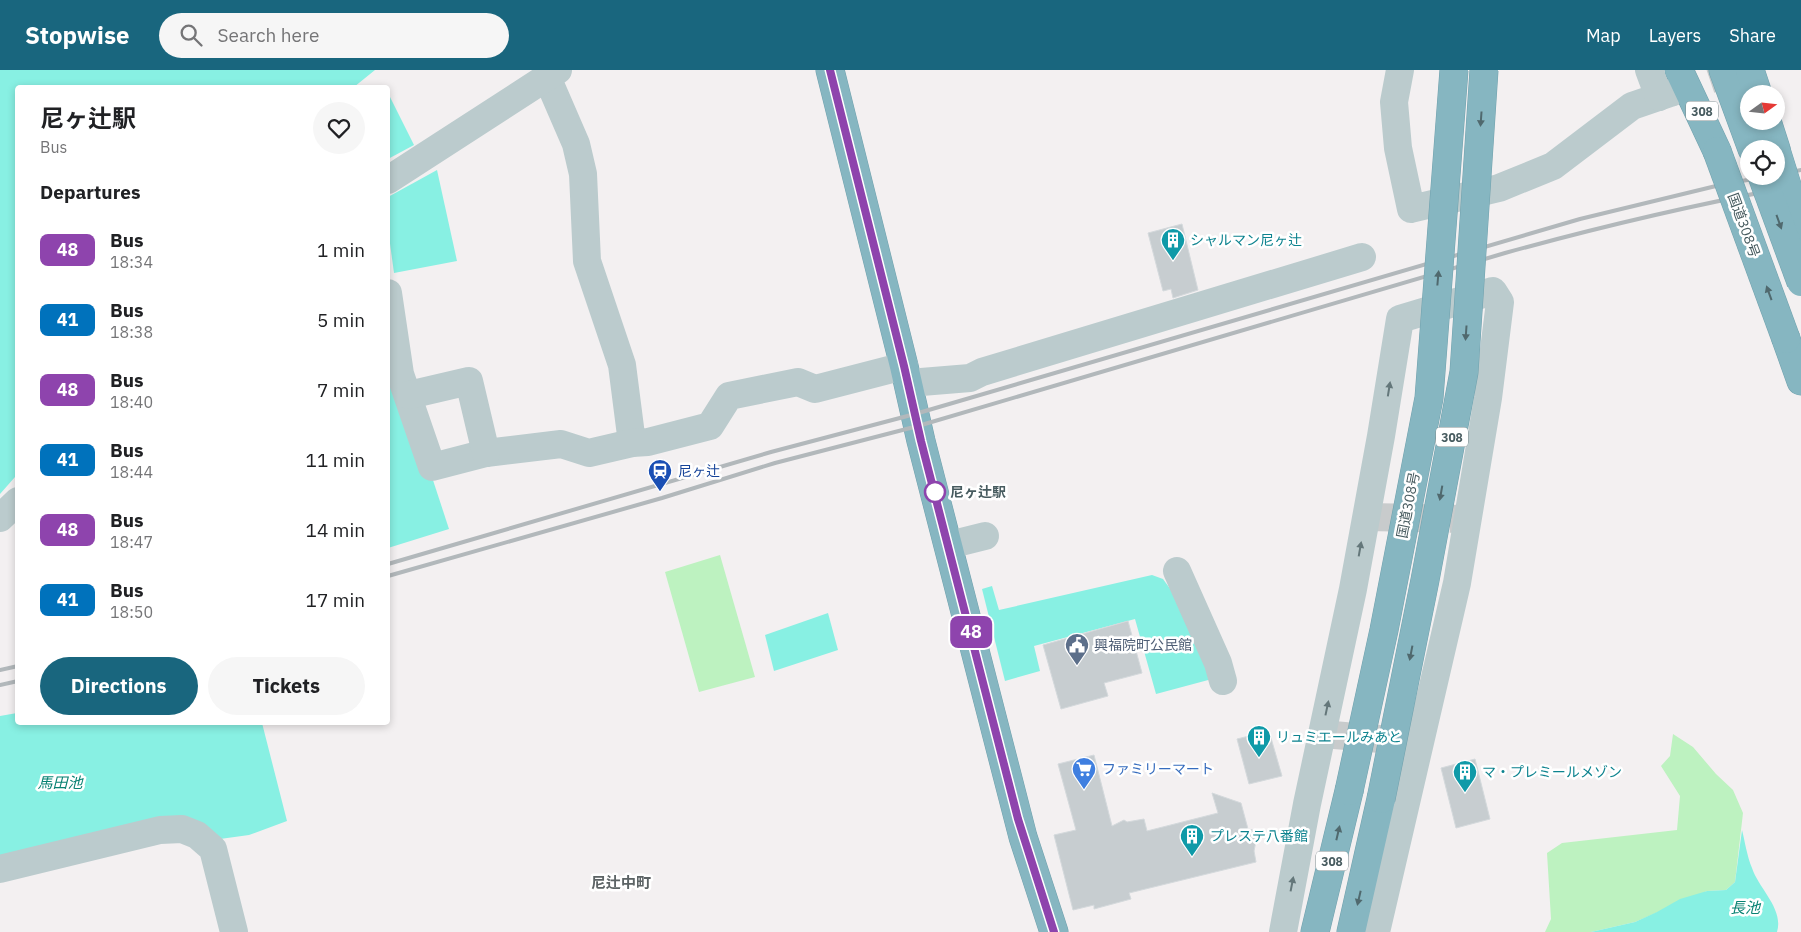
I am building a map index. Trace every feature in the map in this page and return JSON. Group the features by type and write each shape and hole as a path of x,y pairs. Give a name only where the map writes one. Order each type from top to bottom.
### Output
{"highway":[{"path":"830,70 921,441 1023,837 1054,932"},
{"name":"国道308号","path":"1315,932 1384,630 1429,398 1454,70"},
{"name":"308","path":"1351,932 1381,799 1464,372 1484,70"},
{"name":"国道308号","path":"1687,70 1801,381"},
{"name":"308","path":"1723,70 1764,140"},
{"path":"1750,70 1755,85"},
{"path":"1669,87 1717,151"},
{"path":"1765,185 1801,282"},
{"path":"1783,185 1801,230"}],"street":[{"path":"1400,70 1394,102 1398,148 1411,209 1499,188 1553,166 1632,106 1669,87 1649,70"},
{"path":"390,179 552,74 576,144 583,174 588,261 622,365 632,443"},
{"path":"390,306 400,374 409,395 432,467 486,453 561,444 589,453 632,443 648,442 710,426 729,396 798,382 816,389 906,374 970,378 982,372 1362,257"},
{"path":"1283,932 1307,804 1353,589 1400,319 1493,291 1500,302 1488,398 1457,583 1376,932"},
{"path":"409,395 469,381 486,453"},
{"path":"0,518 15,505"},
{"path":"949,545 985,536"},
{"path":"1177,571 1218,663 1223,681"},
{"path":"0,869 160,830 182,829 197,835 213,849 234,932"}],"green space":[{"path":"720,555 755,677 699,692 665,572"},
{"path":"1673,734 1693,747 1716,774 1733,790 1743,813 1735,882 1726,890 1707,891 1635,922 1591,932 1545,932 1551,919 1547,853 1562,843 1677,830 1680,796 1661,766 1670,756"}],"water":[{"path":"0,70 375,70 356,85 15,85 15,477 0,494"},
{"path":"390,97 414,145 390,158"},
{"path":"437,170 457,261 394,273 390,244 390,196"},
{"path":"390,380 430,471 449,529 390,547"},
{"path":"1152,575 1163,579 1171,590 1212,679 1156,694 1135,619 1034,646 1040,671 1005,681 982,589 992,586 999,610"},
{"path":"828,613 838,650 774,671 765,635"},
{"name":"馬田池","path":"15,713 15,725 263,725 287,821 249,835 220,839 189,817 95,834 0,860 0,716"},
{"name":"長池","path":"1742,830 1747,854 1755,876 1770,899 1777,915 1777,932 1591,932 1635,922 1680,899 1707,891 1726,890 1735,882"}],"building":[{"name":"シャルマン尼ヶ辻","path":"1182,224 1198,290 1173,298 1171,289 1163,291 1148,233"},
{"name":"興福院町公民館","path":"1128,621 1142,673 1104,683 1108,696 1061,709 1043,645"},
{"name":"リュミエールみあと","path":"1269,731 1282,776 1249,784 1237,739"},
{"name":"プレステ八番館","path":"1094,755 1112,826 1124,820 1127,822 1144,819 1147,831 1218,813 1212,793 1241,803 1248,829 1258,831 1254,851 1256,862 1129,893 1131,899 1094,909 1094,905 1073,910 1054,835 1076,830 1058,764"},
{"name":"マ・プレミールメゾン","path":"1475,759 1490,819 1456,828 1441,768"}],"tunnel":[{"path":"1670,93 1738,70"},
{"path":"1366,517 1467,519"},
{"path":"1322,734 1415,742"}],"railway":[{"path":"1785,173 1801,170"},
{"path":"390,563 771,452 915,414 1580,219 1740,181"},
{"path":"390,575 662,498 775,463 918,426 1505,253 1652,216 1726,199 1801,185"},
{"path":"0,670 15,667"},
{"path":"0,685 15,682"}],"bus line":[{"name":"48","path":"830,70 921,441 1018,819 1054,932"}],"place":[{"name":"シャルマン尼ヶ辻","path":"1173,261"},
{"name":"尼ヶ辻","path":"660,492"},
{"name":"尼ヶ辻駅","path":"935,492"},
{"name":"興福院町公民館","path":"1077,666"},
{"name":"リュミエールみあと","path":"1259,758"},
{"name":"ファミリーマート","path":"1084,790"},
{"name":"マ・プレミールメゾン","path":"1465,793"},
{"name":"プレステ八番館","path":"1192,857"}],"district":[{"name":"尼辻中町","path":"621,882"}]}
